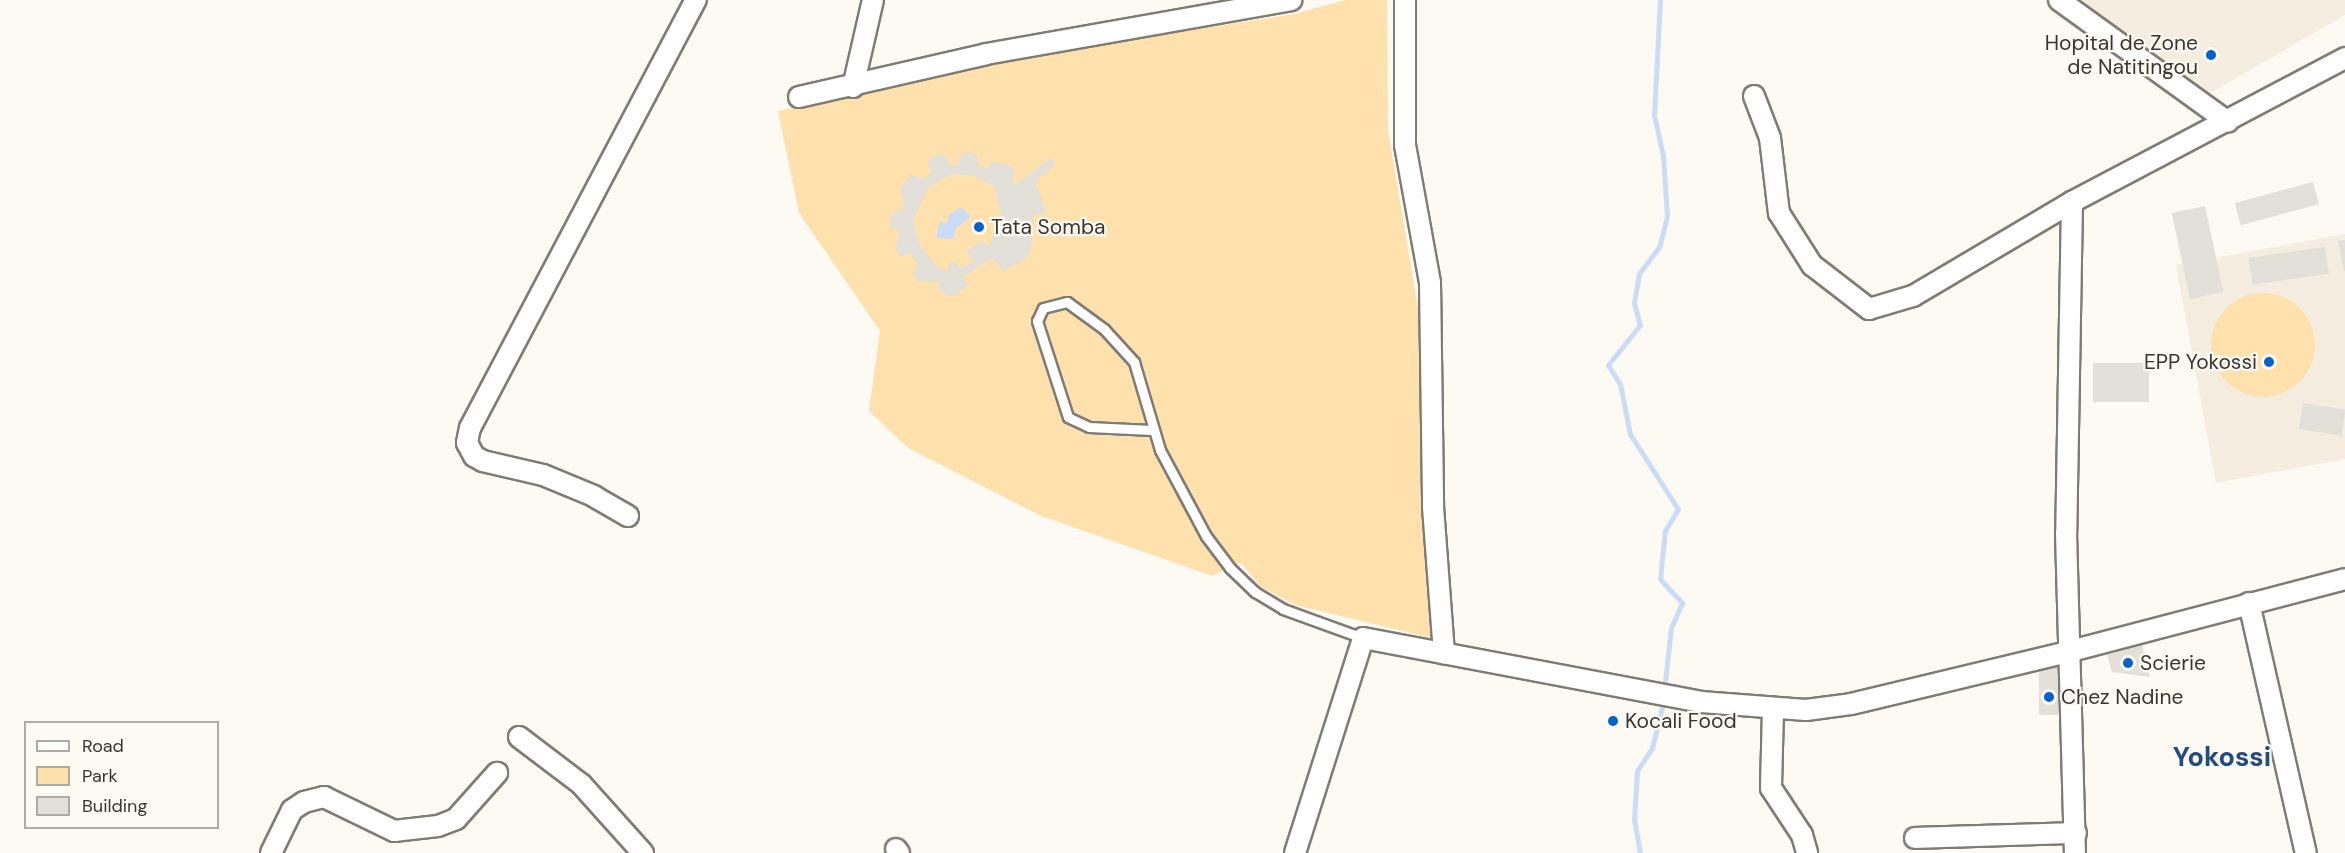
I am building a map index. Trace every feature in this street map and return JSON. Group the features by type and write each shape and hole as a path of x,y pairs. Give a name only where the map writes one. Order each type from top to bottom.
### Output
{"street":[{"path":"628,516 594,496 543,475 483,461 474,456 467,443 470,428 696,0"},
{"path":"853,87 873,0"},
{"path":"799,97 853,87 986,54 1291,0"},
{"path":"1405,0 1405,145 1430,283 1433,507 1444,654"},
{"path":"2059,0 2228,122"},
{"path":"1754,96 1770,138 1779,213 1812,265 1869,309 1913,296 2072,202 2228,122 2345,58"},
{"path":"2072,202 2066,533 2075,853"},
{"path":"1295,853 1363,638 1701,702 1773,710 1851,704 2071,651 2345,579"},
{"path":"2249,603 2306,853"},
{"path":"1773,710 1771,788 1802,835 1807,853"},
{"path":"519,737 581,784 643,853"},
{"path":"271,853 292,810 304,802 324,797 394,831 438,826 456,819 496,773"},
{"path":"1915,838 2076,833"}],"lane":[{"path":"1151,430 1089,427 1068,417 1037,321 1043,308 1067,302 1134,362 1143,383 1151,430 1206,536 1244,582 1283,609 1363,638"}],"shaded area":[{"name":"Hopital de Zone de Natitingou","path":"2063,0 2345,0 2345,15 2207,95"},
{"name":"EPP Yokossi","path":"2345,234 2345,459 2216,483 2176,265"}],"green space":[{"path":"1346,0 1387,0 1388,130 1420,320 1421,468 1432,638 1295,605 1261,587 1241,563 1212,576 1039,515 908,448 869,411 880,331 799,213 778,111 1002,60 1294,14"},
{"path":"2263,293 2283,297 2300,308 2311,325 2315,345 2311,365 2300,382 2283,393 2263,397 2243,393 2226,382 2215,365 2211,345 2215,325 2226,308 2243,297"}],"water":[{"path":"961,207 971,217 956,228 953,239 936,238 940,221 947,224 949,215"}],"building":[{"path":"968,152 977,155 979,165 987,169 992,162 1007,164 1014,169 1013,186 1051,158 1056,164 1035,182 1047,213 1033,215 1032,244 1027,258 1003,271 992,258 962,278 969,285 954,296 947,296 939,290 939,282 916,281 913,272 918,265 911,254 899,256 895,247 900,233 891,228 890,219 894,211 903,210 904,200 899,190 910,174 923,179 932,172 928,166 931,157 941,154 948,158 948,165 959,165 959,157","holes":["952,174 974,176 995,187 1002,220 988,247 983,241 967,250 973,262 960,269 957,263 949,263 947,271 939,269 920,246 913,220 929,187"]},
{"path":"2313,182 2319,204 2241,225 2235,203"},
{"path":"2205,206 2223,292 2190,299 2172,213"},
{"path":"2345,240 2345,271 2344,271 2338,241"},
{"path":"2325,247 2329,274 2253,284 2249,258"},
{"path":"2093,363 2149,363 2149,402 2093,402"},
{"path":"2303,403 2345,410 2341,435 2299,429"},
{"name":"Scierie","path":"2142,645 2150,677 2112,672 2107,655"},
{"path":"2061,664 2059,715 2039,715 2039,669"}],"waterway":[{"path":"1660,0 1654,115 1663,156 1667,216 1659,247 1639,274 1634,303 1640,325 1608,365 1620,384 1630,434 1678,509 1665,531 1660,579 1682,603 1671,628 1664,690"},
{"path":"1640,853 1634,820 1637,771 1652,748 1664,699"}],"place":[{"name":"Hopital de Zone de Natitingou","path":"2211,55"},
{"name":"Tata Somba","path":"979,227"},
{"name":"EPP Yokossi","path":"2269,362"},
{"name":"Scierie","path":"2128,663"},
{"name":"Chez Nadine","path":"2049,697"},
{"name":"Kocali Food","path":"1613,721"}],"district":[{"name":"Yokossi","path":"2222,757"}]}
